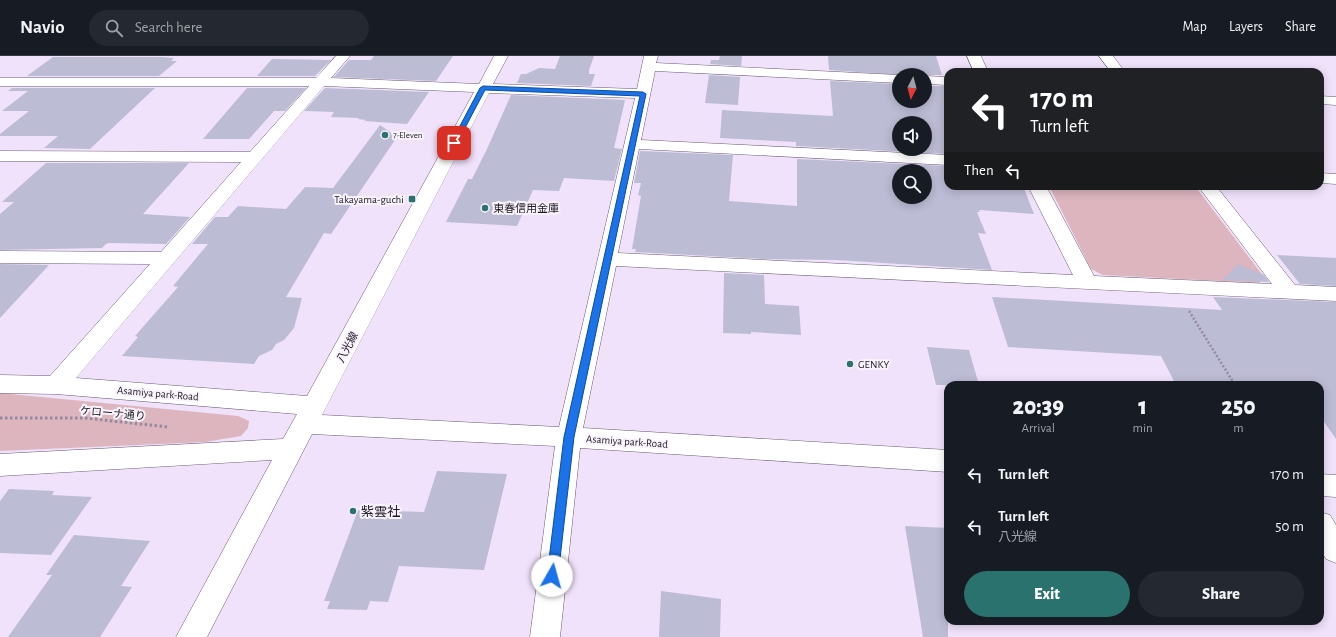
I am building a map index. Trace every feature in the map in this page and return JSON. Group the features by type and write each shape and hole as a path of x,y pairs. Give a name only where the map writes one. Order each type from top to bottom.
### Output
{"street":[{"path":"56,384 342,56"},
{"name":"八光線","path":"191,637 501,56"},
{"path":"974,56 979,68"},
{"path":"1106,56 1115,68"},
{"path":"545,637 569,437 650,62 892,79"},
{"path":"932,80 944,81"},
{"path":"0,82 320,82 643,94"},
{"path":"1324,100 1336,101"},
{"path":"633,144 944,160"},
{"path":"0,156 255,157"},
{"path":"1324,178 1336,179"},
{"path":"1039,190 1087,282"},
{"path":"1210,190 1289,292"},
{"path":"0,257 166,258"},
{"path":"608,259 1336,294"},
{"name":"Asamiya park-Road","path":"0,384 56,384 310,415 569,437 944,461"},
{"path":"0,466 292,449"},
{"path":"1324,484 1336,486"},
{"path":"1324,530 1336,550"}],"path":[{"path":"1174,286 1233,381"},
{"name":"ケローナ通り","path":"0,418 85,418 170,427"}],"shaded area":[{"path":"1051,190 1198,190 1264,277 1259,283 1103,275 1091,269"},
{"path":"0,393 238,416 249,421 248,428 241,436 205,442 0,451"}],"building":[{"path":"374,56 453,56 436,81 334,77 349,60 371,60"},
{"path":"560,56 594,56 589,70 589,74 595,74 591,86 517,83 521,74 526,74 539,68 555,69"},
{"path":"720,56 742,56 741,66 710,64 711,60 719,60"},
{"path":"828,56 936,56 942,75 932,75 932,68 892,68 892,74 829,70"},
{"path":"53,57 161,57 174,58 171,61 177,61 159,76 27,76"},
{"path":"272,59 331,60 315,76 257,76"},
{"path":"709,75 740,77 738,105 705,103"},
{"path":"830,81 892,84 892,108 932,108 932,86 944,86 944,154 932,153 932,116 892,116 892,151 796,146 796,142 720,138 722,110 833,116"},
{"path":"12,88 155,88 90,149 44,148 58,136 0,136 0,134 29,111 2,111 28,91 8,91"},
{"path":"247,88 306,88 285,111 274,111 249,139 203,139"},
{"path":"325,88 429,92 407,124 364,121 366,120 358,119 359,118 331,117 334,112 304,111"},
{"path":"511,95 625,100 614,148 622,149 614,181 564,178 559,191 533,190 517,226 446,222 468,179 472,179"},
{"path":"380,125 397,137 331,234 324,233 286,297 302,298 294,328 284,340 276,344 272,350 259,356 254,364 122,356 138,337 135,336 178,287 173,286 208,244 192,244 215,217 228,217 238,206 286,209 305,187 333,188"},
{"path":"640,151 733,155 729,201 797,206 797,159 905,164 892,164 892,204 932,204 932,165 944,166 944,190 1025,190 1034,214 979,210 980,212 977,212 986,234 978,233 992,270 837,260 763,259 635,252 636,249 632,249 641,196 638,195 641,183 634,183"},
{"path":"46,163 189,163 143,214 190,217 166,244 109,243 102,248 0,250 0,214 14,202 2,202"},
{"path":"1277,255 1336,258 1336,286 1300,284"},
{"path":"0,264 49,265 0,318"},
{"path":"1238,264 1264,275 1269,282 1223,280"},
{"path":"724,273 764,275 765,304 799,306 801,335 751,332 751,334 723,333"},
{"path":"992,297 1222,310 1213,297 1336,302 1336,439 1324,422 1324,381 1174,381 1161,356 1008,347"},
{"path":"927,347 969,350 978,381 944,381 944,385 936,385"},
{"path":"437,471 507,474 484,570 399,566 388,602 370,601 367,610 327,609 330,601 324,601 358,510 424,512"},
{"path":"9,489 54,491 52,495 92,497 51,555 0,553 0,501"},
{"path":"905,526 944,528 944,625 948,625 948,637 923,637"},
{"path":"74,535 150,541 121,586 132,587 100,637 8,637 52,575 46,575"},
{"path":"661,591 721,599 720,637 659,637"}],"place":[{"name":"7-Eleven","path":"385,135"},
{"name":"Takayama-guchi","path":"412,199"},
{"name":"東春信用金庫","path":"485,208"},
{"name":"GENKY","path":"850,364"},
{"name":"紫雲社","path":"353,511"}],"route":[{"path":"454,143 483,88 643,94 569,437 552,576"}]}
